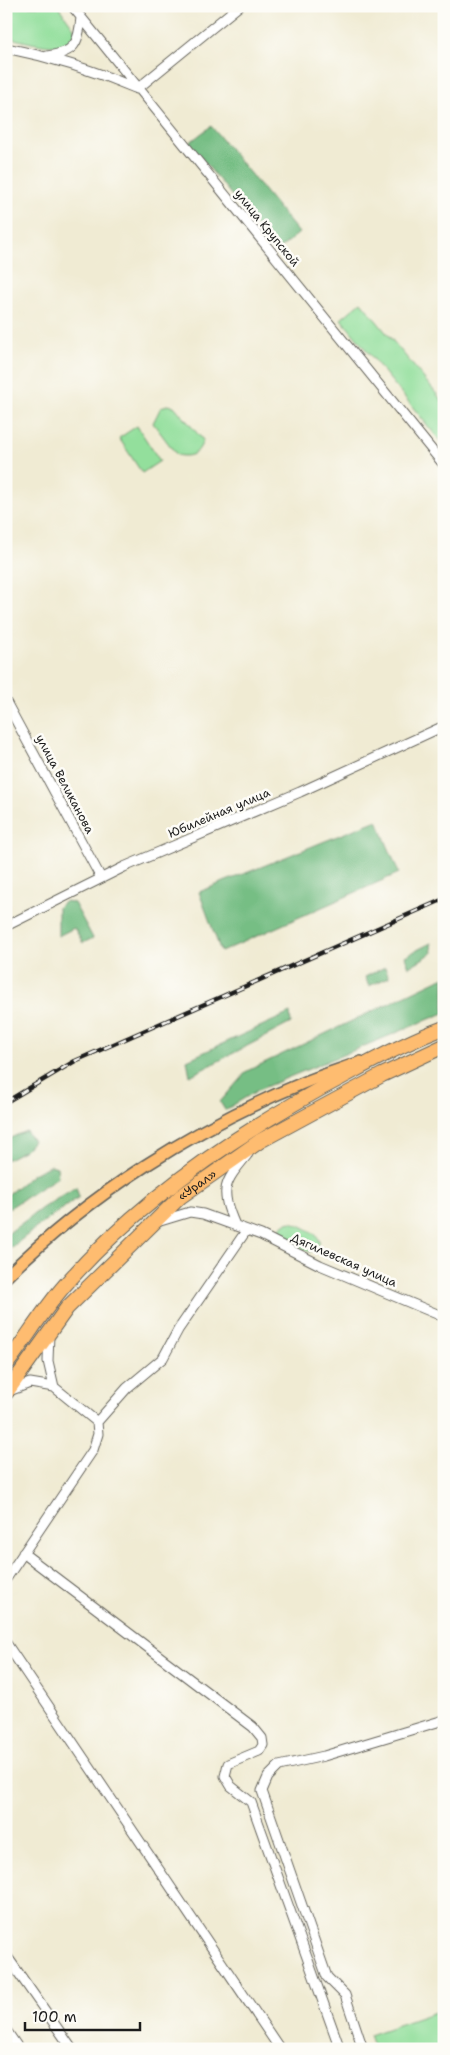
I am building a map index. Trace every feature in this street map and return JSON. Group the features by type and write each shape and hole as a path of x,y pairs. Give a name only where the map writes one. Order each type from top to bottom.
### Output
{"highway":[{"name":"«Урал»","path":"6,1365 64,1286 77,1272 110,1238 187,1174 258,1124 393,1050 444,1028"},
{"name":"«Урал»","path":"7,1392 67,1308 180,1196 260,1141 382,1075 444,1046"}],"main road":[{"path":"6,1277 36,1247 132,1174 220,1122 304,1082 393,1050"}],"street":[{"name":"улица Крупской","path":"72,6 137,89 444,465"},
{"path":"6,48 43,56 102,74 137,89 239,6"},
{"path":"43,56 58,54 74,47 80,37 81,17"},
{"path":"102,74 107,74 114,68 112,58"},
{"name":"улица Великанова","path":"6,702 101,878"},
{"name":"Юбилейная улица","path":"6,926 101,878 376,759 444,726"},
{"path":"235,1225 226,1200 225,1188 229,1177 260,1141"},
{"name":"Дягилевская улица","path":"152,1224 190,1212 203,1214 235,1225 444,1317"},
{"path":"6,1579 93,1450 98,1434 98,1422 127,1388 164,1358 178,1330 246,1231"},
{"path":"49,1334 48,1361 54,1387"},
{"path":"7,1392 30,1383 54,1387 98,1422"},
{"path":"23,1553 253,1727 262,1738 263,1745 258,1751 228,1764 225,1776 231,1786 251,1802 340,2049"},
{"path":"6,1643 280,2049"},
{"path":"363,2049 345,1995 328,1977 262,1791 268,1777 279,1766 324,1756 444,1720"},
{"path":"6,1955 72,2049"},
{"path":"6,2030 19,2049"}],"green space":[{"path":"6,6 58,6 75,30 73,39 65,44 49,46 6,37"},
{"path":"211,126 299,233 277,251 189,143"},
{"path":"361,302 444,403 444,440 441,442 341,319"},
{"path":"167,405 174,406 203,440 199,449 194,454 186,456 177,455 153,423 161,407"},
{"path":"137,426 160,461 142,473 119,438"},
{"path":"377,820 399,873 221,952 199,892"},
{"path":"66,901 74,903 93,938 83,943 74,928 58,936 58,907"},
{"path":"431,943 432,953 409,967 405,956"},
{"path":"385,967 389,977 369,986 365,977"},
{"path":"444,977 444,1013 258,1090 225,1110 220,1102 247,1071"},
{"path":"290,1013 291,1023 190,1076 187,1060"},
{"path":"26,1131 33,1141 25,1150 6,1160 6,1140"},
{"path":"51,1165 57,1167 58,1177 6,1210 6,1196 33,1174"},
{"path":"76,1187 79,1197 6,1252 6,1235 42,1208"},
{"path":"292,1222 309,1230 318,1238 319,1243 317,1247 310,1252 286,1241 280,1228 286,1223"},
{"path":"444,2009 444,2049 374,2049 369,2035"}],"railway":[{"path":"6,1102 75,1061 444,899"}]}
